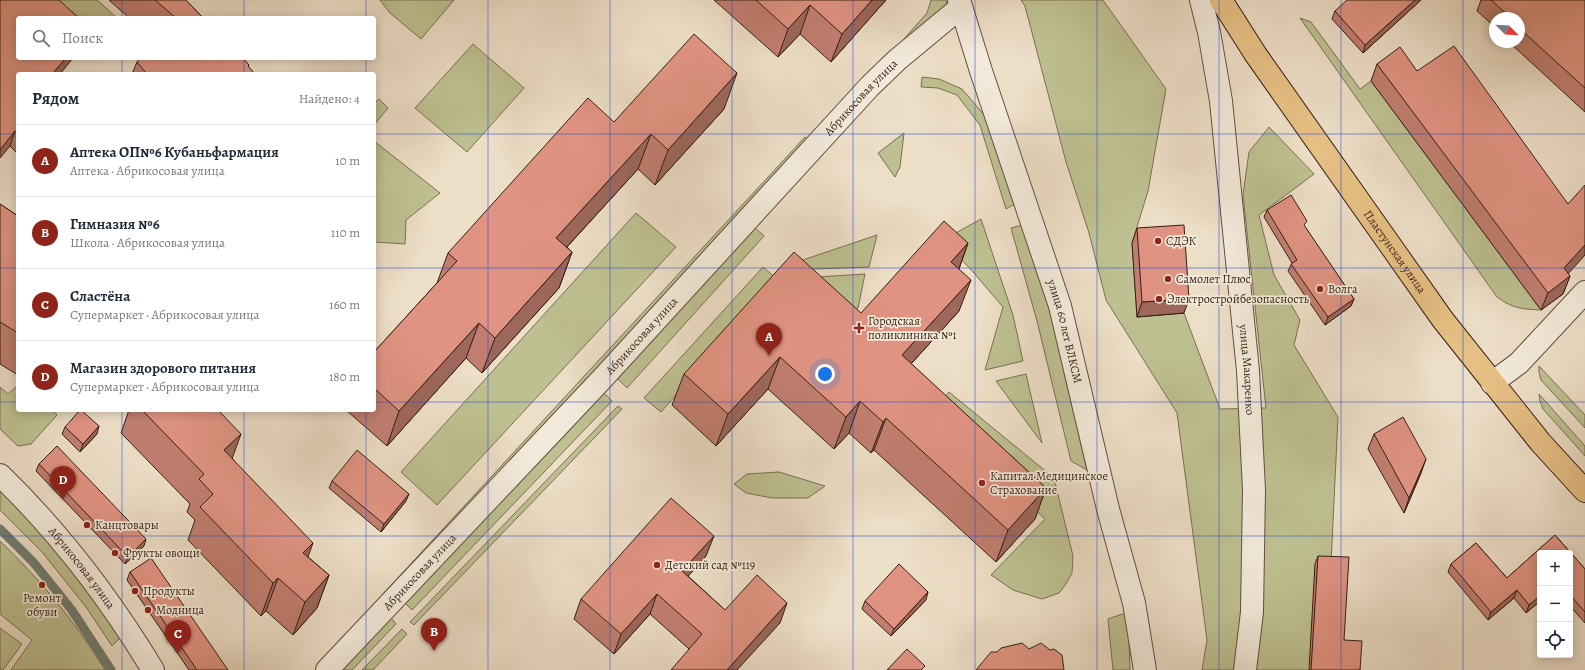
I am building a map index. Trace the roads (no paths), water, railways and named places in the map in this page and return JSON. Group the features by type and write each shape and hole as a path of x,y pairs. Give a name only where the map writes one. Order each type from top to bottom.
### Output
{"main road":[{"name":"Пластунская улица","path":"1221,0 1256,55 1443,320 1541,444 1585,491"}],"street":[{"name":"улица Макаренко","path":"1201,0 1209,32 1221,101 1248,371 1254,490 1252,612 1245,670"},
{"name":"Абрикосовая улица","path":"327,670 602,378 870,86 960,4"},
{"name":"улица 60 лет ВЛКСМ","path":"960,4 1060,306 1110,515 1134,603 1145,670"},
{"path":"1492,383 1520,363 1585,292"},
{"name":"Абрикосовая улица","path":"0,475 61,538 98,587 153,670"}],"waterway":[{"path":"0,529 34,563 71,609 111,670"}],"place":[{"name":"СДЭК","path":"1158,241"},
{"name":"Самолет Плюс","path":"1168,279"},
{"name":"Волга","path":"1320,289"},
{"name":"Электростройбезопасность","path":"1159,299"},
{"name":"Городская поликлиника №1","path":"859,328"},
{"name":"Аптека ОП№6 Кубаньфармация","path":"769,356"},
{"name":"Капитал Медицинское Страхование","path":"982,483"},
{"name":"Магазин здорового питания","path":"63,499"},
{"name":"Канцтовары","path":"87,525"},
{"name":"Фрукты овощи","path":"115,553"},
{"name":"Детский сад №119","path":"657,565"},
{"name":"Ремонт обуви","path":"42,585"},
{"name":"Продукты","path":"135,591"},
{"name":"Модница","path":"148,610"},
{"name":"Гимназия №6","path":"434,651"},
{"name":"Сластёна","path":"178,653"}]}
